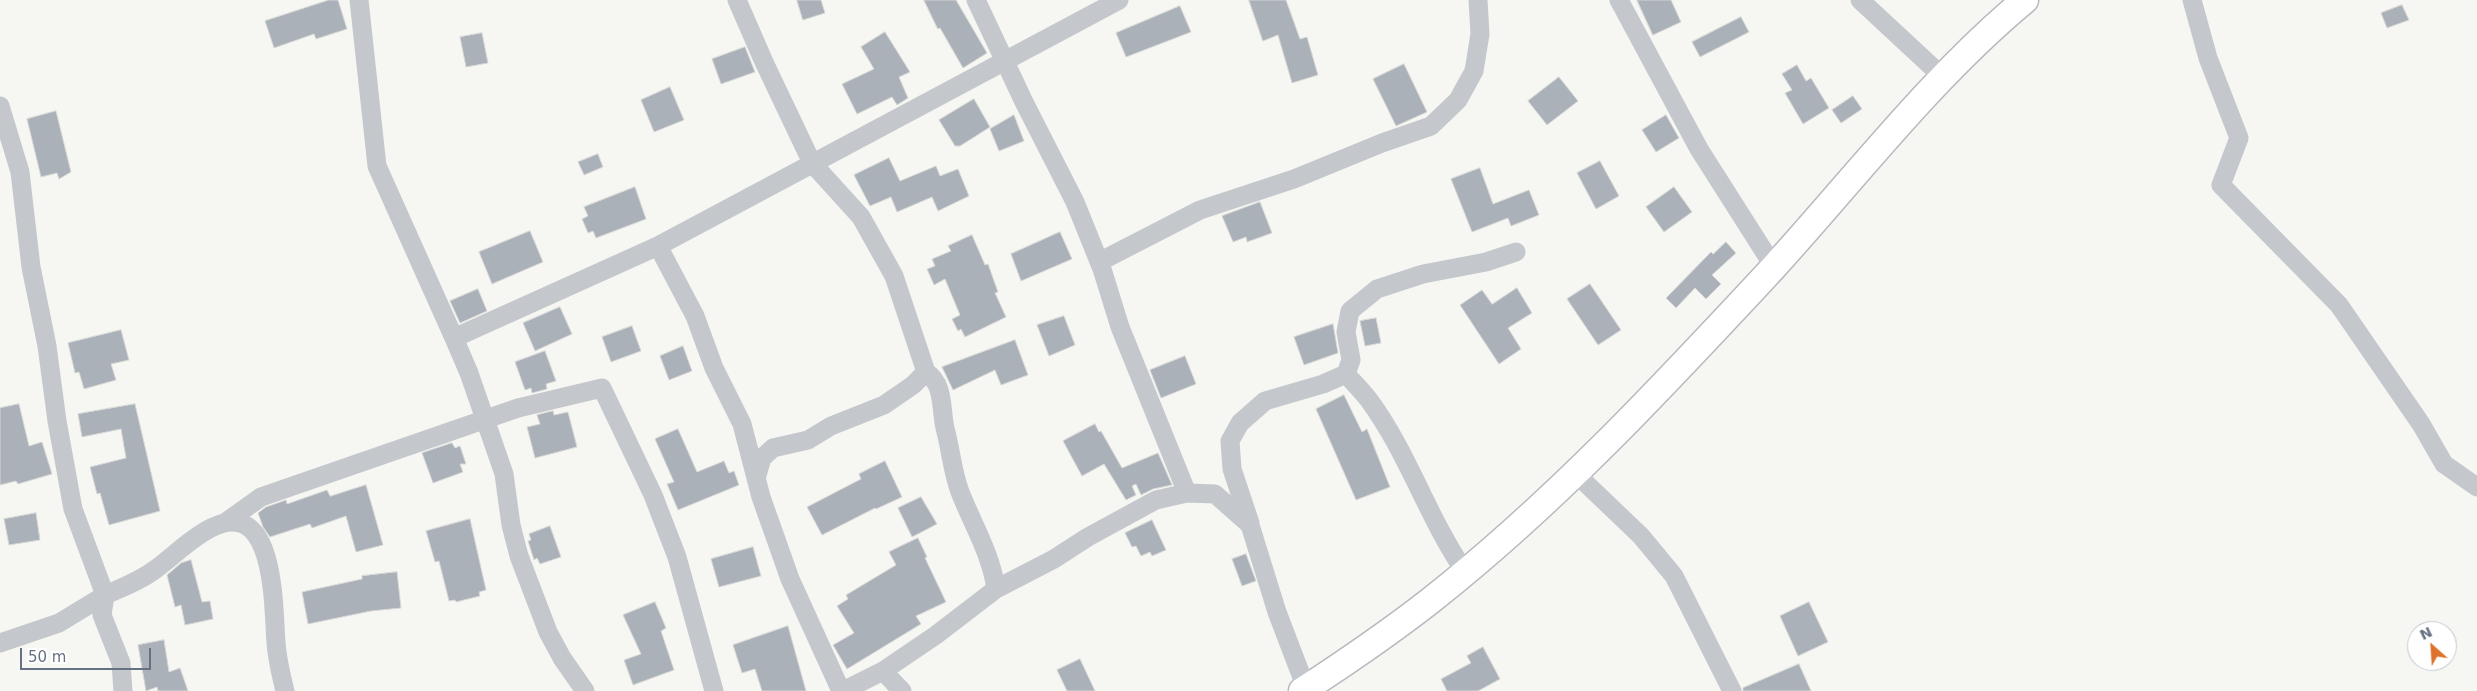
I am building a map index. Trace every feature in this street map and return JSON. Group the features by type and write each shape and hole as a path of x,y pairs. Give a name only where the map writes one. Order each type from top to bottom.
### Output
{"street":[{"path":"359,0 377,166 469,373 504,474 511,525 526,574 548,632 562,658 585,691"},
{"path":"737,0 812,163 861,217 894,276 926,372 936,384 943,404 944,428 960,491 988,554 996,589"},
{"path":"976,0 1075,202 1099,262 1120,327 1188,493"},
{"path":"454,338 658,246 1119,0"},
{"path":"1099,262 1200,210 1294,179 1382,143 1431,126 1458,100 1474,71 1480,34 1478,0"},
{"path":"1619,0 1699,149 1774,267"},
{"path":"1860,0 1944,78"},
{"path":"1516,252 1486,262 1423,274 1377,288 1350,311 1346,332 1351,360 1346,374 1323,384 1265,401 1240,423 1230,441 1232,469 1277,612 1304,690 1429,602 1465,572 1574,472 1668,379 1774,267 1944,78 2025,0"},
{"path":"2192,0 2208,58 2239,138 2221,185 2339,305 2421,424 2444,464 2477,487"},
{"path":"0,106 20,172 31,267 47,346 56,421 73,509 105,595 102,615 121,663 123,691"},
{"path":"658,246 696,316 714,368 742,424 756,479 790,579 842,691 883,671 936,635 996,589 1054,559 1088,537 1156,500 1188,493 1215,494 1250,525"},
{"path":"756,479 762,458 773,448 808,440 831,426 884,404 914,385 926,372"},
{"path":"1346,374 1369,401 1447,545 1465,572"},
{"path":"0,643 59,623 105,595 152,572 196,536 226,522 261,497 518,408 602,388 653,495 677,557 714,691"},
{"path":"1574,472 1641,536 1674,576 1732,691"},
{"path":"226,522 240,522 251,529 259,539 266,554 272,587 277,654 285,691"},
{"path":"883,671 902,691"}],"building":[{"path":"329,0 338,0 347,29 316,39 314,34 274,48 265,21"},
{"path":"797,0 821,0 825,13 803,20"},
{"path":"924,0 956,0 987,53 963,68 940,28 938,29"},
{"path":"1249,0 1286,0 1300,39 1307,37 1318,75 1292,83 1278,35 1263,41"},
{"path":"1637,0 1671,0 1681,22 1653,35"},
{"path":"2402,5 2409,20 2387,28 2381,13"},
{"path":"1180,6 1191,32 1126,57 1116,33"},
{"path":"1741,17 1749,32 1700,57 1692,42"},
{"path":"885,32 910,72 899,77 908,98 897,105 892,97 857,114 842,84 874,69 861,47"},
{"path":"482,33 488,63 466,67 460,37"},
{"path":"745,47 755,72 721,84 712,59"},
{"path":"1404,64 1427,112 1396,126 1373,79"},
{"path":"1797,65 1806,81 1811,78 1829,108 1803,124 1785,93 1792,90 1782,74"},
{"path":"1559,77 1578,101 1547,125 1528,101"},
{"path":"670,87 684,120 654,132 641,100"},
{"path":"1853,96 1862,109 1841,123 1832,110"},
{"path":"974,99 990,127 960,146 955,146 939,120"},
{"path":"56,111 71,172 59,179 57,173 41,177 27,119"},
{"path":"1014,115 1024,141 999,151 990,129"},
{"path":"1666,115 1679,138 1656,152 1642,130"},
{"path":"598,154 603,167 584,175 578,162"},
{"path":"889,158 900,181 936,166 940,176 958,169 969,196 938,211 932,197 897,212 891,197 870,206 854,175"},
{"path":"1600,161 1619,196 1596,209 1577,173"},
{"path":"1480,168 1493,204 1529,190 1539,215 1511,226 1508,218 1472,232 1451,179"},
{"path":"635,187 646,219 596,238 593,231 588,233 582,219 588,216 584,207"},
{"path":"1674,187 1692,212 1664,232 1646,207"},
{"path":"1260,202 1272,233 1247,242 1246,237 1233,242 1222,216"},
{"path":"530,231 543,262 492,284 479,252"},
{"path":"1060,232 1072,259 1021,281 1011,254"},
{"path":"972,235 985,265 988,264 998,292 995,293 1006,317 965,337 961,329 958,331 952,319 960,315 945,279 934,285 927,269 935,266 932,259 951,251 948,246"},
{"path":"1726,242 1736,253 1712,275 1721,284 1706,299 1695,288 1676,308 1666,298 1711,252 1713,254"},
{"path":"1590,284 1621,330 1598,345 1567,299"},
{"path":"1517,288 1532,313 1508,328 1521,349 1499,364 1460,305 1482,290 1492,304"},
{"path":"478,289 487,311 460,323 450,301"},
{"path":"560,307 572,334 535,351 523,323"},
{"path":"1064,316 1075,345 1049,356 1037,325"},
{"path":"1376,318 1381,343 1365,346 1360,321"},
{"path":"1333,324 1338,353 1304,365 1294,337"},
{"path":"632,326 641,351 611,362 602,337"},
{"path":"121,330 129,360 111,364 116,380 84,389 79,372 75,373 68,343"},
{"path":"1015,340 1028,375 1001,385 995,370 953,390 942,367"},
{"path":"683,346 692,371 669,380 660,356"},
{"path":"545,351 556,381 546,384 547,389 532,393 531,388 525,390 515,362"},
{"path":"1185,356 1196,384 1161,398 1150,370"},
{"path":"1344,395 1362,432 1367,429 1390,487 1356,500 1316,409"},
{"path":"19,404 29,446 42,442 52,474 18,484 16,481 0,485 0,408"},
{"path":"135,404 160,511 109,525 100,493 97,494 90,467 126,458 121,429 82,437 78,414"},
{"path":"553,411 554,415 568,412 577,447 535,458 527,427 540,424 537,415"},
{"path":"1095,424 1122,468 1158,453 1172,485 1153,489 1141,495 1136,484 1132,486 1136,495 1126,500 1104,464 1082,476 1063,441"},
{"path":"678,429 697,472 724,461 729,473 734,471 739,485 678,510 667,484 674,482 655,439"},
{"path":"452,443 455,448 460,446 466,464 460,464 463,472 433,483 422,453"},
{"path":"885,461 902,497 875,508 822,535 807,507 861,479 859,474"},
{"path":"366,485 383,545 356,552 346,516 312,528 310,524 270,537 263,527 258,513 266,507 286,500 287,504 327,490 330,496"},
{"path":"921,497 937,524 912,537 898,508"},
{"path":"36,513 40,540 9,545 4,519"},
{"path":"470,519 486,590 479,592 480,596 456,602 455,600 449,601 439,561 435,562 426,531"},
{"path":"1152,520 1166,550 1152,556 1150,552 1141,556 1136,546 1132,547 1125,533"},
{"path":"550,526 561,557 540,564 537,558 534,560 528,541 531,540 529,534"},
{"path":"918,538 927,557 925,558 946,602 916,616 921,624 847,669 833,645 854,633 837,606 848,599 846,595 896,565 889,552"},
{"path":"753,547 761,576 719,587 711,559"},
{"path":"1246,554 1256,581 1242,586 1232,559"},
{"path":"191,560 202,602 210,601 213,619 185,625 181,605 175,607 167,575 181,563"},
{"path":"397,572 401,608 371,611 308,624 302,592 362,579 362,576"},
{"path":"655,602 666,628 661,631 674,670 633,685 624,660 641,654 623,615"},
{"path":"1809,602 1828,642 1798,656 1780,616"},
{"path":"788,626 806,691 762,691 755,669 742,673 733,645"},
{"path":"164,640 169,672 180,668 188,691 158,691 157,687 146,691 138,645"},
{"path":"1483,647 1500,679 1478,691 1447,691 1441,679 1471,663 1467,656"},
{"path":"1080,659 1095,691 1067,691 1057,670"},
{"path":"1799,664 1811,691 1743,691 1743,688"}]}
